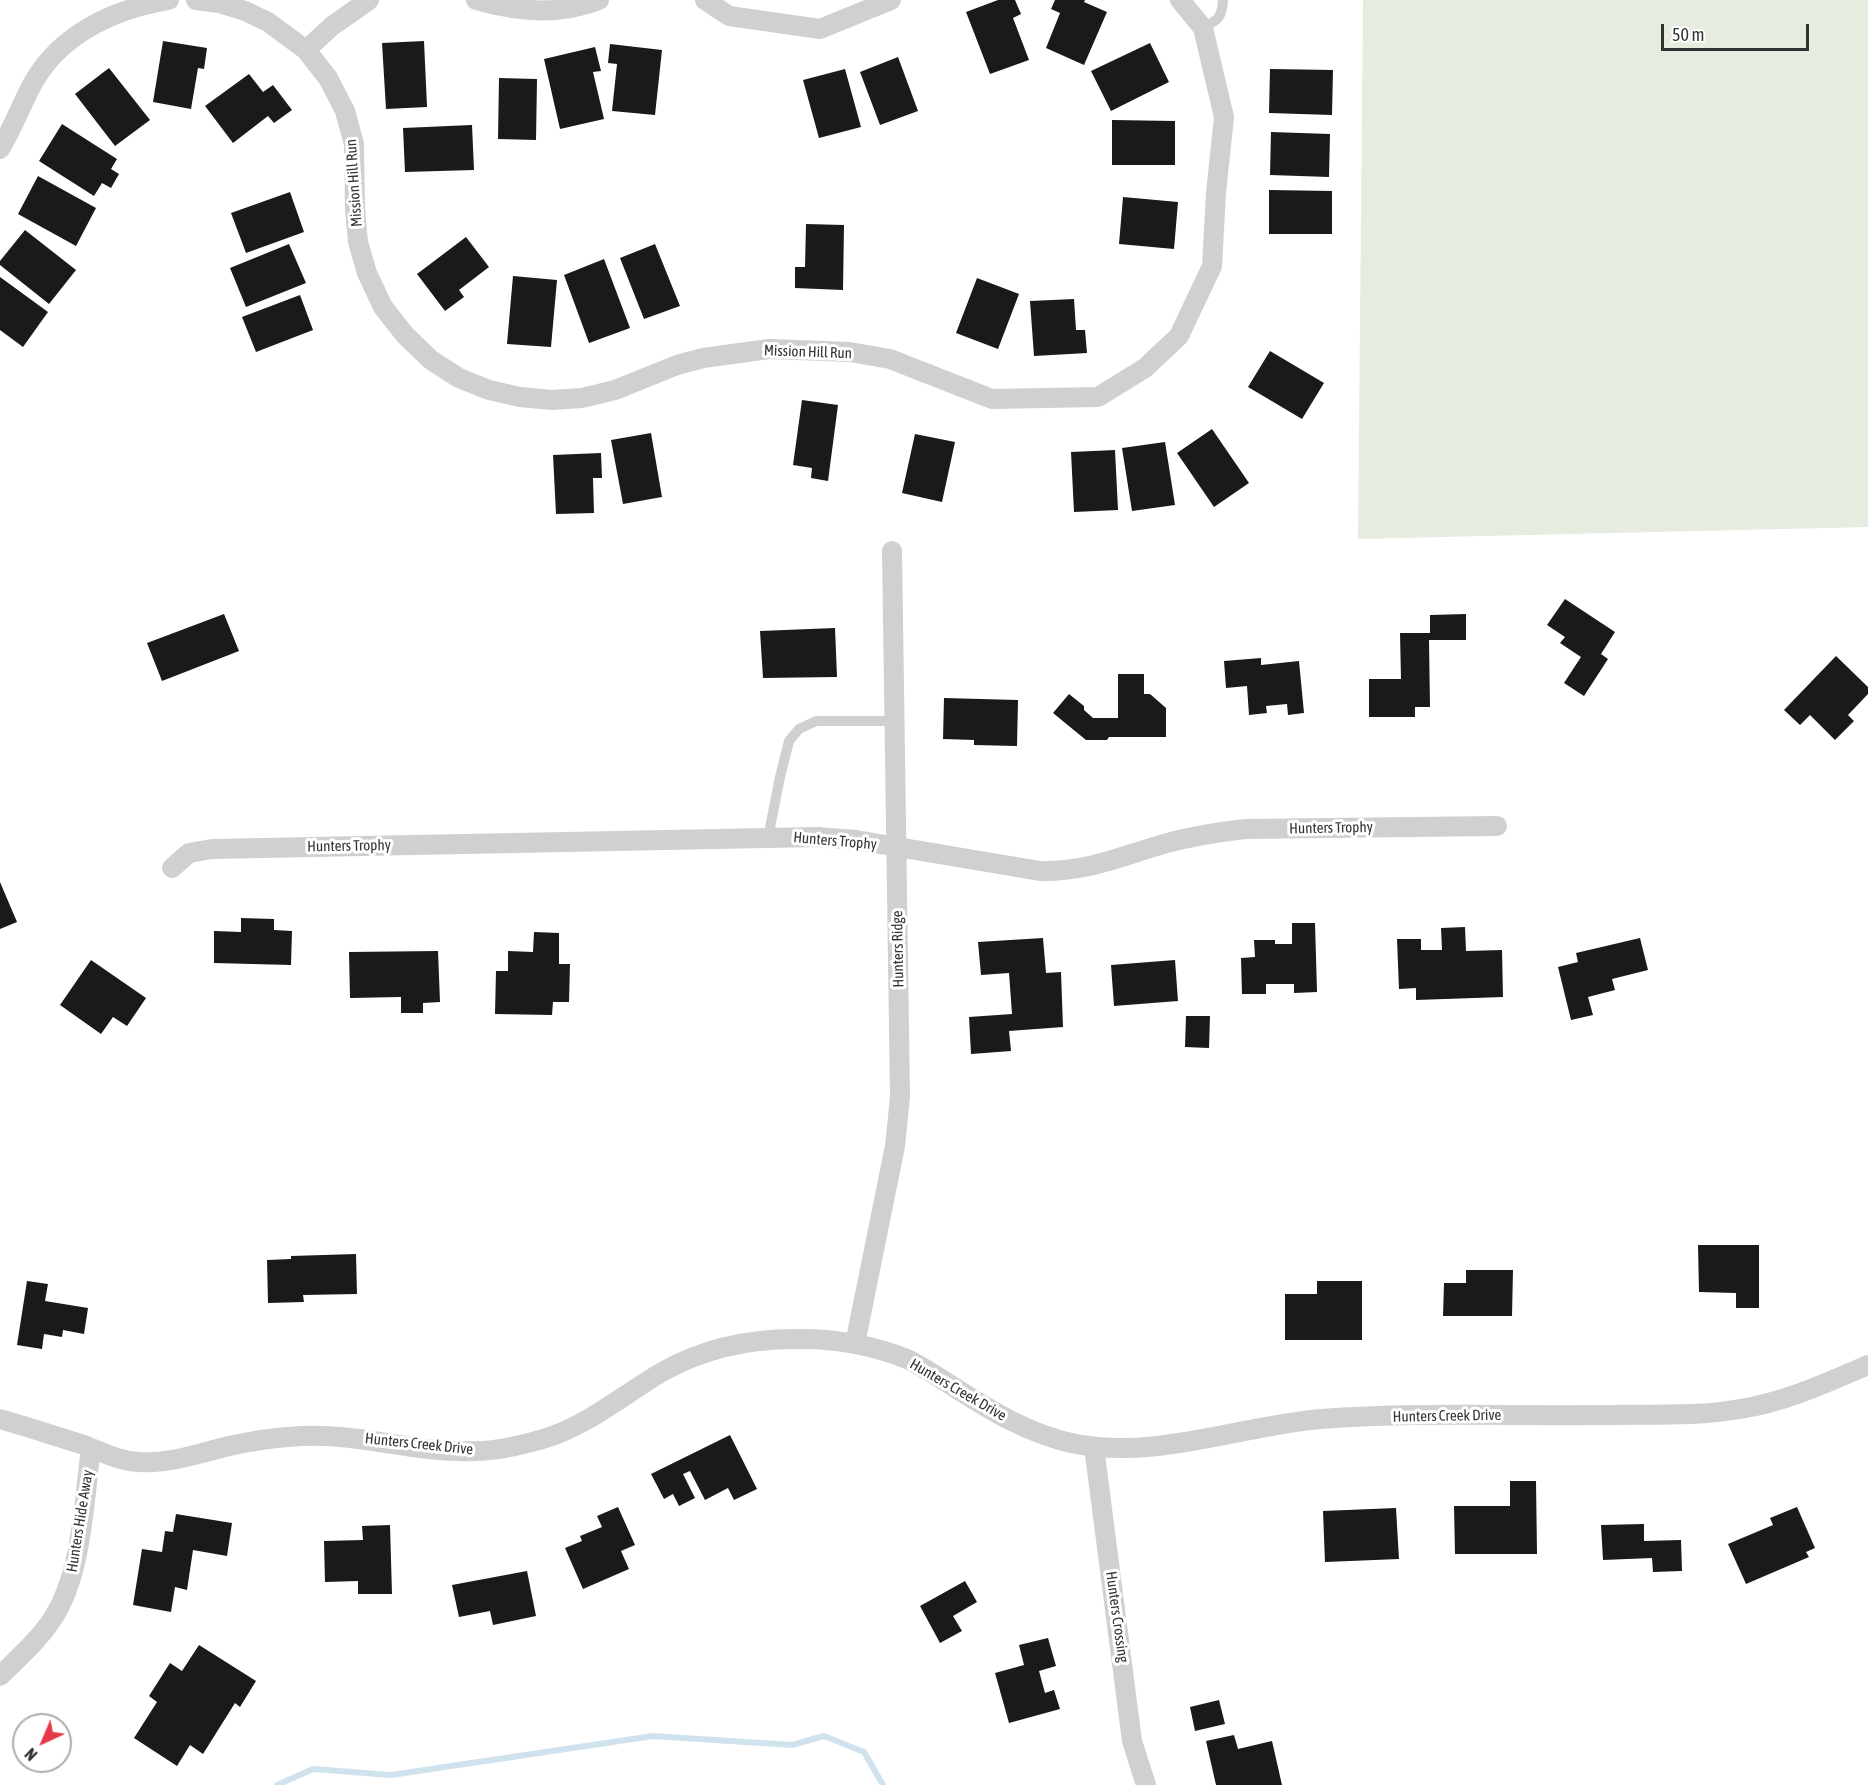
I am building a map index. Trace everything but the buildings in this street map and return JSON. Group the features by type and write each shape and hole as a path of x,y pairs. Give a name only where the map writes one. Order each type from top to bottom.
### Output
{"street":[{"path":"0,149 33,84 60,50 97,22 141,4 170,0"},
{"name":"Mission Hill Run","path":"195,0 219,3 245,11 268,22 306,50 328,78 345,111 354,144 358,242 367,273 383,307 405,335 431,360 459,378 489,390 520,397 552,400 582,398 615,390 703,358 769,348 850,352 890,359 992,399 1098,397 1145,368 1179,336 1212,266 1216,193 1224,117 1203,28 1180,0"},
{"path":"306,50 332,26 369,0"},
{"path":"476,0 512,9 539,11 565,9 599,0"},
{"path":"705,0 729,16 820,29 891,0"},
{"name":"Hunters Ridge","path":"855,1344 898,1120 900,1074 892,551"},
{"name":"Hunters Trophy","path":"172,868 189,852 199,850 817,837 896,847 1040,871 1064,872 1111,861 1168,843 1236,830 1497,826"},
{"name":"Hunters Creek Drive","path":"0,1419 31,1427 116,1458 140,1462 168,1461 269,1438 325,1435 356,1437 447,1451 477,1452 502,1449 552,1436 578,1425 664,1371 691,1357 725,1346 798,1339 855,1344 907,1360 1016,1424 1041,1434 1094,1447 1148,1447 1178,1444 1268,1426 1357,1417 1712,1413 1779,1401 1868,1365"},
{"name":"Hunters Crossing","path":"1094,1447 1129,1702 1132,1741 1146,1785"},
{"name":"Hunters Hide Away","path":"0,1676 43,1633 65,1597 76,1557 91,1448"}],"lane":[{"path":"1203,28 1217,21 1222,12 1223,0"},
{"path":"768,838 789,741 799,729 816,721 894,721"}],"shaded area":[{"path":"1363,0 1868,0 1868,527 1358,539"}],"waterway":[{"path":"277,1785 313,1769 391,1775 653,1736 792,1745 824,1736 864,1752 883,1785"}]}
